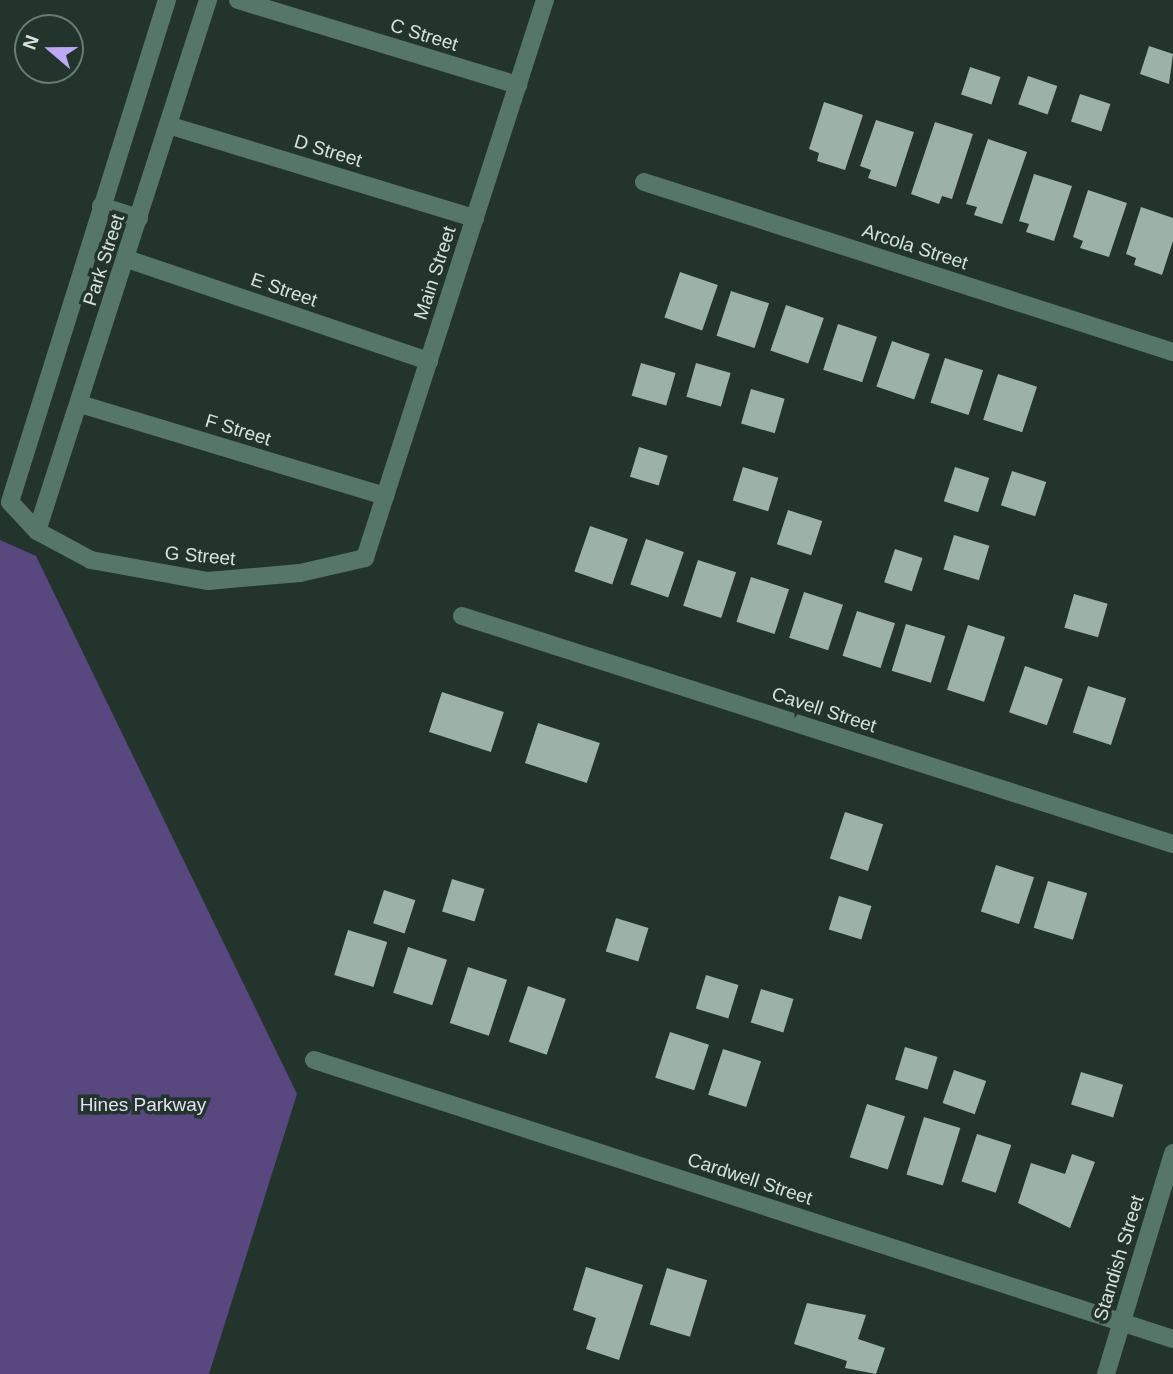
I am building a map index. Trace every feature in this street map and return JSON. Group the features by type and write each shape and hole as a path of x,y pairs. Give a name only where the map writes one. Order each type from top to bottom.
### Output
{"street":[{"name":"G Street","path":"167,0 10,492 15,512 37,531 91,560 208,582 300,573 365,558"},
{"name":"Park Street","path":"37,531 208,0"},
{"name":"C Street","path":"238,0 518,85"},
{"name":"Main Street","path":"365,558 545,0"},
{"name":"D Street","path":"168,125 475,218"},
{"name":"Arcola Street","path":"644,183 1173,352"},
{"path":"101,206 139,218"},
{"name":"E Street","path":"127,258 429,360"},
{"name":"F Street","path":"80,404 385,496"},
{"name":"Cavell Street","path":"463,617 1173,844"},
{"name":"Cardwell Street","path":"314,1060 1173,1339"},
{"name":"Standish Street","path":"1106,1374 1173,1153"}],"green space":[{"name":"Hines Parkway","path":"0,540 36,556 297,1094 209,1374 0,1374"}],"building":[{"path":"1149,46 1173,54 1169,84 1140,74"},
{"path":"970,67 1000,77 991,104 961,95"},
{"path":"1028,76 1057,86 1048,114 1018,104"},
{"path":"1080,94 1110,104 1101,131 1071,122"},
{"path":"824,102 863,115 845,170 817,161 819,153 809,149"},
{"path":"876,120 914,132 896,187 868,178 871,170 860,166"},
{"path":"935,122 973,134 952,199 942,196 939,204 911,194"},
{"path":"988,139 1027,152 1002,224 974,215 977,207 966,204"},
{"path":"1034,174 1072,186 1054,241 1026,232 1029,224 1019,221"},
{"path":"1088,190 1127,203 1109,257 1080,248 1083,241 1073,237"},
{"path":"1141,207 1173,218 1173,241 1162,275 1134,265 1136,258 1126,254"},
{"path":"680,272 718,285 702,330 664,317"},
{"path":"731,291 769,303 755,348 716,336"},
{"path":"786,305 824,318 808,363 770,350"},
{"path":"838,324 877,337 862,382 823,370"},
{"path":"892,341 930,354 914,399 876,386"},
{"path":"945,358 983,370 969,415 930,403"},
{"path":"641,363 676,373 666,406 632,396"},
{"path":"696,363 731,373 721,407 686,397"},
{"path":"998,374 1037,387 1022,432 983,420"},
{"path":"751,389 785,399 775,433 741,424"},
{"path":"639,447 668,456 659,485 630,477"},
{"path":"743,467 778,478 768,511 733,500"},
{"path":"955,467 989,478 978,512 944,501"},
{"path":"1012,471 1046,482 1035,516 1001,505"},
{"path":"788,510 822,521 811,555 777,544"},
{"path":"590,526 628,539 612,584 574,571"},
{"path":"954,535 989,546 979,580 943,569"},
{"path":"646,539 684,552 668,597 630,584"},
{"path":"895,549 923,558 912,591 884,582"},
{"path":"698,560 736,572 721,618 683,606"},
{"path":"751,577 789,589 775,634 736,622"},
{"path":"804,592 843,605 828,650 789,638"},
{"path":"1074,594 1108,604 1098,637 1064,628"},
{"path":"857,611 895,623 881,668 842,656"},
{"path":"906,624 945,636 931,683 892,671"},
{"path":"968,625 1005,637 984,702 947,690"},
{"path":"1025,666 1063,679 1047,725 1009,712"},
{"path":"1088,686 1126,698 1111,745 1073,733"},
{"path":"442,692 504,712 491,752 429,732"},
{"path":"538,723 600,743 587,783 525,763"},
{"path":"845,812 883,824 868,871 830,859"},
{"path":"996,865 1034,877 1019,924 981,912"},
{"path":"452,879 485,889 475,921 442,912"},
{"path":"1048,881 1087,893 1073,940 1034,928"},
{"path":"384,890 415,900 405,933 373,923"},
{"path":"839,896 872,906 861,939 829,929"},
{"path":"616,918 649,928 638,961 606,951"},
{"path":"348,930 387,942 373,987 334,975"},
{"path":"408,947 447,960 432,1005 393,993"},
{"path":"468,967 507,980 489,1036 450,1023"},
{"path":"706,975 739,985 728,1018 696,1008"},
{"path":"528,986 566,999 547,1055 509,1042"},
{"path":"761,989 794,999 783,1032 751,1022"},
{"path":"670,1032 709,1045 694,1090 655,1078"},
{"path":"905,1047 938,1057 928,1089 895,1080"},
{"path":"723,1049 761,1061 746,1107 708,1095"},
{"path":"954,1070 986,1081 975,1114 943,1103"},
{"path":"1081,1072 1123,1085 1113,1117 1071,1105"},
{"path":"867,1104 905,1116 888,1170 850,1157"},
{"path":"924,1117 960,1128 943,1185 906,1174"},
{"path":"977,1134 1011,1145 996,1193 962,1182"},
{"path":"1072,1154 1095,1162 1070,1228 1018,1203 1031,1163 1065,1174"},
{"path":"586,1267 643,1285 619,1360 586,1349 596,1318 573,1310"},
{"path":"667,1268 707,1280 690,1337 650,1324"},
{"path":"807,1303 866,1315 858,1339 885,1348 876,1374 845,1368 847,1361 794,1344"}]}
